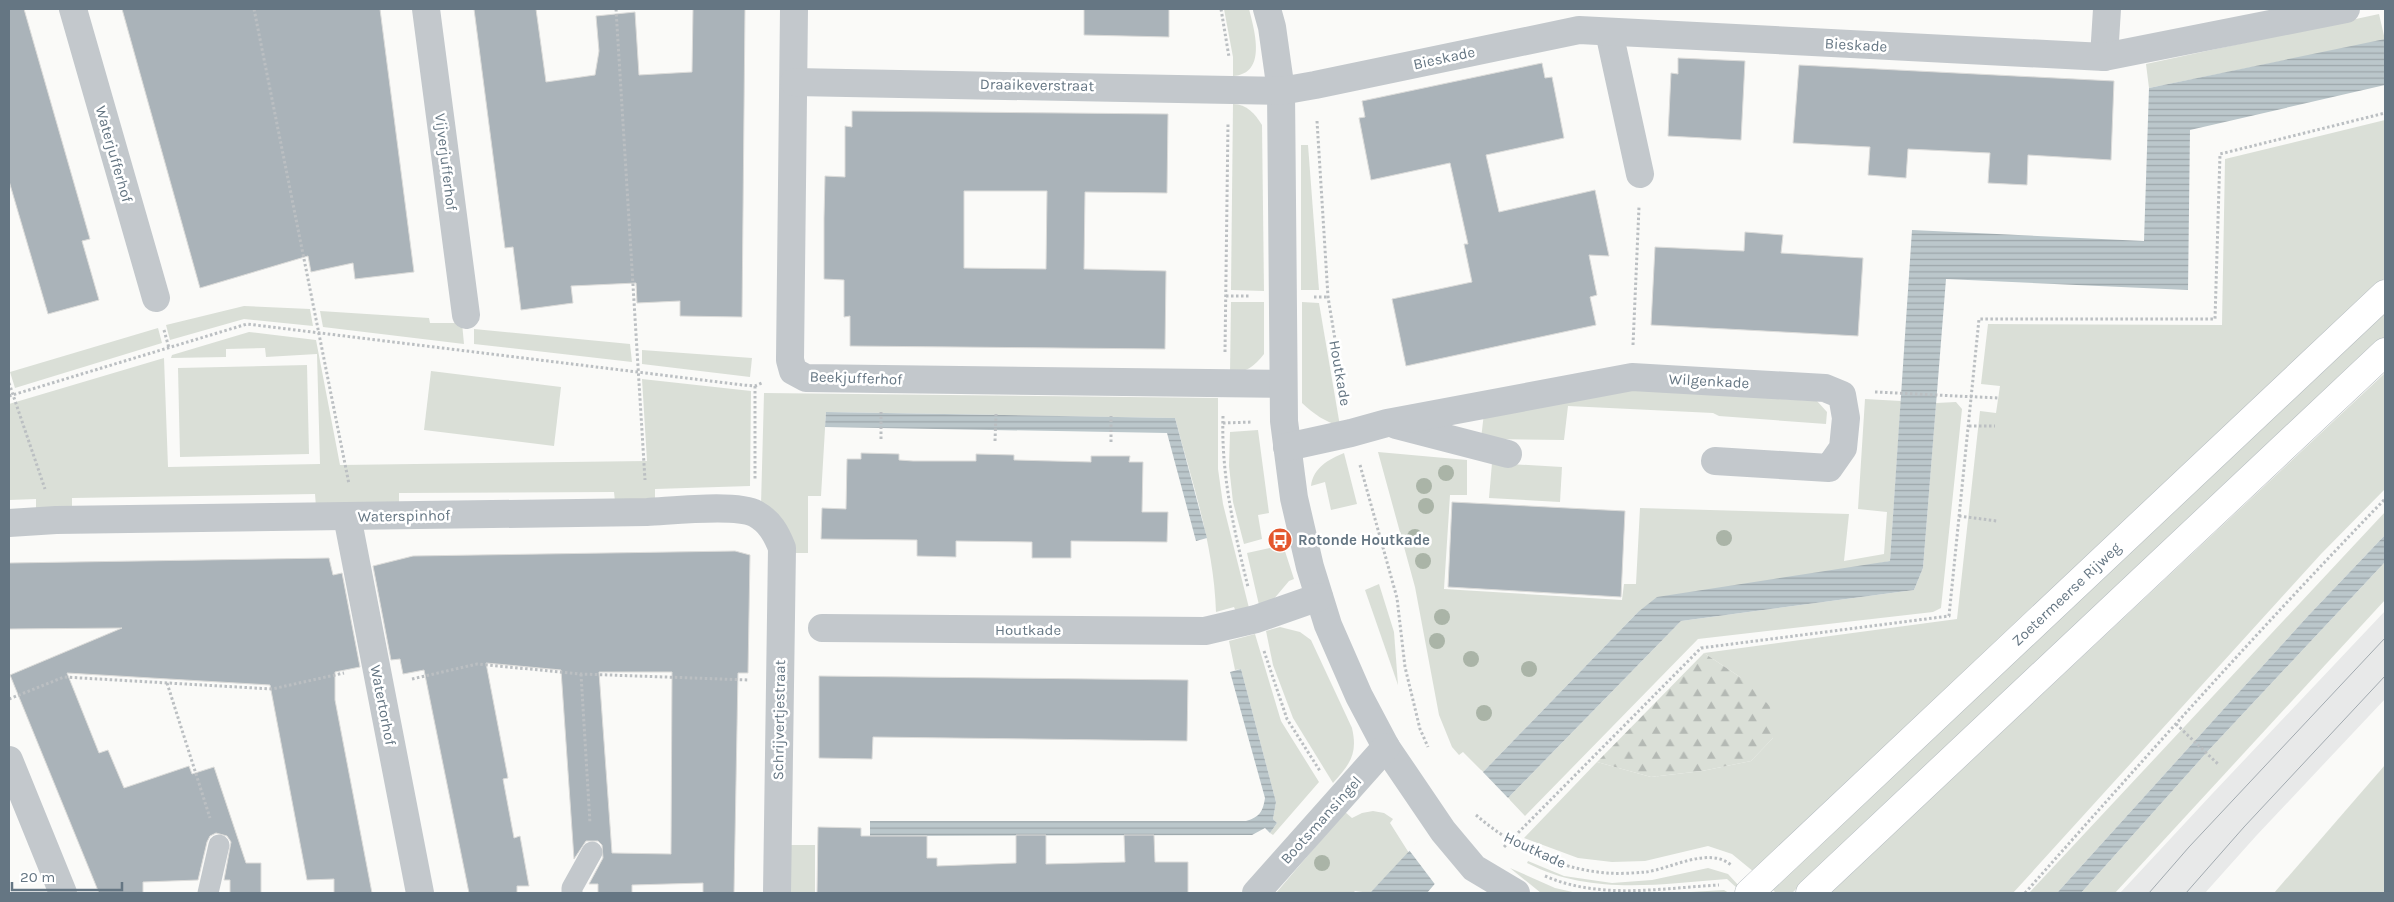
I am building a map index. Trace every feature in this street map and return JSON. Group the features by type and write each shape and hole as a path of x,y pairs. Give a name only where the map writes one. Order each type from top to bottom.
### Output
{"main road":[{"name":"Zoetermeerse Rijweg","path":"1745,888 2385,294"},
{"path":"1810,893 2385,352"}],"street":[{"name":"Waterjufferhof","path":"73,9 156,298"},
{"name":"Vijverjufferhof","path":"426,9 466,315"},
{"name":"Beekjufferhof","path":"794,9 790,360 793,371 806,378 1283,384"},
{"path":"1267,9 1272,28 1280,90 1284,296 1283,384 1287,448 1304,542 1319,597 1328,625 1386,748 1443,832 1481,878 1516,893"},
{"path":"2104,57 2106,9"},
{"name":"Bieskade","path":"1280,90 1315,85 1579,30 2104,57 2346,9"},
{"path":"1609,32 1640,174"},
{"name":"Draaikeverstraat","path":"794,82 1280,90"},
{"name":"Wilgenkade","path":"1287,448 1387,423 1632,377 1824,388 1842,395 1846,418 1843,448 1829,468 1716,461"},
{"name":"Wilgenkade","path":"1387,423 1508,454"},
{"name":"Waterspinhof","path":"9,523 56,520 352,517 734,509 755,514"},
{"name":"Schrijvertjestraat","path":"755,514 770,525 782,548 777,893"},
{"name":"Watertorhof","path":"352,517 378,676 420,893"},
{"name":"Houtkade","path":"822,628 1205,631 1256,619 1319,597"},
{"name":"Bootsmansingel","path":"1256,893 1386,748"},
{"path":"9,760 63,893"}],"lane":[{"path":"208,893 219,845"},
{"path":"572,893 572,888 592,852"}],"path":[{"path":"254,9 320,332 352,517"},
{"path":"616,9 647,512"},
{"name":"Houtkade","path":"1315,85 1328,298 1351,433 1397,598 1404,667 1420,729"},
{"path":"1481,878 1510,841 1701,648 1949,616 1979,319 2215,318 2220,154 2385,113"},
{"path":"1632,377 1640,174"},
{"path":"11,395 247,324 755,386 793,371"},
{"path":"9,383 11,395 56,520"},
{"path":"755,386 755,514"},
{"path":"1875,392 1998,398"},
{"path":"880,439 881,409"},
{"path":"996,410 996,440"},
{"path":"1111,412 1111,442"},
{"path":"1969,426 1995,426"},
{"path":"2025,893 2176,724 2329,557 2385,499"},
{"path":"1959,516 1997,521"},
{"path":"9,700 64,677 272,689 477,664 581,674 780,681"},
{"path":"581,674 592,852"},
{"path":"167,683 219,845"},
{"path":"2176,724 2219,765"},
{"name":"Houtkade","path":"1474,814 1503,837 1561,866 1608,873 1646,872 1706,857 1726,861 1745,888"},
{"path":"1510,841 1510,850"},
{"path":"1541,874 1580,887 1609,892 1745,888"}],"shaded area":[{"path":"2385,39 2385,85 2190,130 2188,290 1946,279 1923,568 1914,590 1681,621 1508,798 1427,893 1370,893 1483,772 1638,612 1657,597 1890,561 1912,230 2144,241 2149,88"},
{"path":"826,412 1175,418 1207,538 1196,541 1167,433 825,427"},
{"path":"2385,535 2385,562 2208,751 2081,893 2057,893 2307,617"},
{"path":"2385,611 2385,699 2205,893 2120,893 2212,794"},
{"path":"1241,669 1276,802 1273,819 1277,823 1270,833 1265,828 1252,835 870,836 870,821 1246,821 1255,818 1263,807 1265,798 1230,672"}],"green space":[{"path":"1224,9 1249,9 1254,28 1255,59 1251,68 1244,73 1233,76 1233,57"},
{"path":"2379,14 2385,40 2149,88 2146,64"},
{"path":"1233,104 1238,104 1250,110 1262,125 1264,291 1231,290"},
{"path":"2385,120 2385,278 1754,872 1732,854 1708,846 1645,861 1612,862 1578,858 1524,838 1597,762 1651,777 1702,771 1751,761 1773,738 1740,677 1704,653 1957,619 1980,411 1996,413 2000,386 1981,384 1988,324 2222,325 2225,159"},
{"path":"1301,145 1308,145 1319,290 1301,290"},
{"path":"1231,302 1264,302 1264,354 1249,368 1230,374"},
{"path":"1302,302 1319,303 1340,426 1320,417 1302,403"},
{"path":"244,306 310,309 313,326 244,319 170,340 166,325"},
{"path":"320,311 429,318 430,323 462,323 464,344 323,327"},
{"path":"2385,311 2385,337 1792,893 1776,893 1772,889"},
{"path":"158,328 162,343 15,388 10,372"},
{"path":"474,329 630,344 632,362 474,344"},
{"path":"249,332 316,340 340,465 647,461 642,379 751,391 750,486 655,489 655,501 615,502 614,492 399,493 399,506 316,507 315,494 72,498 72,511 36,511 36,499 9,500 9,404 164,358 168,467 320,464 317,354 266,357 265,348 226,349 226,357 171,358 172,355"},
{"path":"642,350 752,358 750,377 642,364"},
{"path":"307,365 309,454 180,457 178,368"},
{"path":"431,371 561,387 554,446 424,430"},
{"path":"2385,373 2385,489 2321,554 2013,893 1830,893"},
{"path":"1616,389 1817,401 1827,412 1826,424 1719,416 1713,413 1568,406 1564,440 1481,439 1484,413"},
{"path":"764,393 1218,398 1218,469 1223,504 1249,608 1236,612 1234,607 1216,612 1207,538 1175,418 826,412 821,496 808,496 808,553 793,553 761,505"},
{"path":"1865,399 1901,401 1890,561 1638,612 1483,772 1463,752 1459,755 1452,747 1439,715 1415,587 1378,452 1467,460 1467,495 1450,495 1444,589 1622,600 1624,584 1636,584 1640,508 1849,514 1844,561 1884,554 1887,512 1858,509"},
{"path":"1956,402 1962,409 1941,608 1933,612 1698,639 1525,816 1508,798 1681,621 1914,590 1923,568 1936,403"},
{"path":"1258,430 1269,513 1258,515 1262,539 1244,544 1233,502 1229,466 1230,432"},
{"path":"1344,453 1357,504 1331,510 1325,482 1311,486 1312,480 1318,469 1333,458"},
{"path":"1492,463 1562,467 1560,502 1489,498"},
{"path":"2385,512 2385,535 2307,617 2057,893 2029,893"},
{"path":"1283,545 1294,579 1289,581 1273,600 1259,605 1247,553"},
{"path":"2385,562 2385,600 2115,893 2081,893 2208,751"},
{"path":"1379,584 1394,632 1398,685 1365,590"},
{"path":"1280,627 1300,632 1311,640 1352,728 1354,745 1351,758 1333,783 1293,718 1273,665 1266,631"},
{"path":"1255,634 1281,721 1319,782 1273,835 1270,833 1277,823 1273,819 1276,802 1241,669 1235,670 1229,641"},
{"path":"1704,653 1740,677 1770,706 1773,738 1751,761 1702,771 1651,777 1597,762"},
{"path":"2385,765 2385,893 2274,893"},
{"path":"1373,811 1384,813 1393,819 1390,823 1409,853 1370,893 1355,891 1353,893 1276,893 1345,812 1352,818 1362,813"},
{"path":"789,845 815,845 815,893 789,893"},
{"path":"1528,861 1564,876 1612,883 1652,880 1708,868 1728,874 1740,887 1738,889 1727,879 1651,885 1600,884 1576,880 1551,873 1527,863"},
{"path":"1510,868 1555,888 1577,893 1541,893"},
{"path":"1724,890 1729,893 1674,893"}],"pier":[{"path":"1481,770 1510,800 1437,887 1409,850"}],"building":[{"path":"9,9 24,9 90,239 82,241 99,300 48,314 9,181"},
{"path":"122,9 380,9 414,272 355,279 353,263 311,272 308,256 200,288"},
{"path":"474,9 536,9 546,82 595,75 599,51 596,16 635,12 639,75 692,72 693,9 745,9 742,317 680,316 680,301 637,303 636,283 571,286 573,303 521,310 513,247 505,248"},
{"path":"1084,9 1169,9 1169,37 1084,35"},
{"path":"1678,58 1745,61 1741,140 1668,136 1671,73 1678,74"},
{"path":"1542,63 1545,78 1552,77 1564,138 1486,155 1499,212 1595,190 1609,256 1589,255 1597,295 1590,297 1596,325 1406,366 1392,299 1472,282 1464,244 1468,244 1450,163 1371,180 1359,118 1365,117 1362,101"},
{"path":"1799,65 2114,81 2111,160 2028,155 2027,185 1988,183 1990,153 1908,149 1906,178 1868,175 1870,147 1793,143"},
{"path":"852,111 1168,114 1167,193 1085,192 1084,269 1166,271 1165,349 850,346 850,316 844,317 844,280 824,279 824,218 825,176 845,177 845,126 852,127","holes":["964,191 1047,191 1046,269 964,268"]},
{"path":"1745,232 1783,235 1781,253 1863,258 1858,336 1651,325 1655,247 1744,251"},
{"path":"861,453 899,454 899,460 913,461 976,461 976,454 1014,455 1014,460 1091,462 1091,456 1130,456 1129,462 1143,462 1142,512 1168,512 1167,542 1071,541 1071,558 1032,558 1032,542 956,541 956,557 917,556 917,540 821,539 822,508 846,509 847,459 861,459"},
{"path":"1452,502 1625,511 1621,597 1448,587"},
{"path":"735,551 750,555 748,673 738,673 734,893 703,893 703,883 632,885 632,893 598,893 598,884 589,884 603,858 602,845 598,841 586,841 574,859 561,670 486,663 508,778 503,779 514,838 520,836 529,886 517,886 517,893 469,893 424,670 403,674 400,659 391,660 373,566 413,556","holes":["599,672 672,672 671,854 612,853"]},
{"path":"329,558 333,575 342,573 360,667 335,672 335,700 372,893 334,893 334,879 307,880 270,685 67,673 99,753 108,750 124,788 189,766 192,774 214,767 246,863 261,863 261,893 230,893 230,880 224,880 231,842 227,836 216,833 210,836 207,842 198,880 143,882 143,893 99,893 10,675 122,628 9,629 9,563"},
{"path":"819,676 1188,680 1187,741 873,737 872,759 819,758"},
{"path":"818,827 861,828 861,836 927,836 927,858 937,858 937,866 1016,863 1016,835 1046,835 1046,864 1125,862 1124,835 1154,835 1155,862 1188,862 1188,893 817,893"}],"tram line":[{"path":"2149,893 2189,847 2385,638"},
{"path":"2186,893 2244,827 2385,676"}],"place":[{"name":"Rotonde Houtkade","path":"1280,540"}]}
